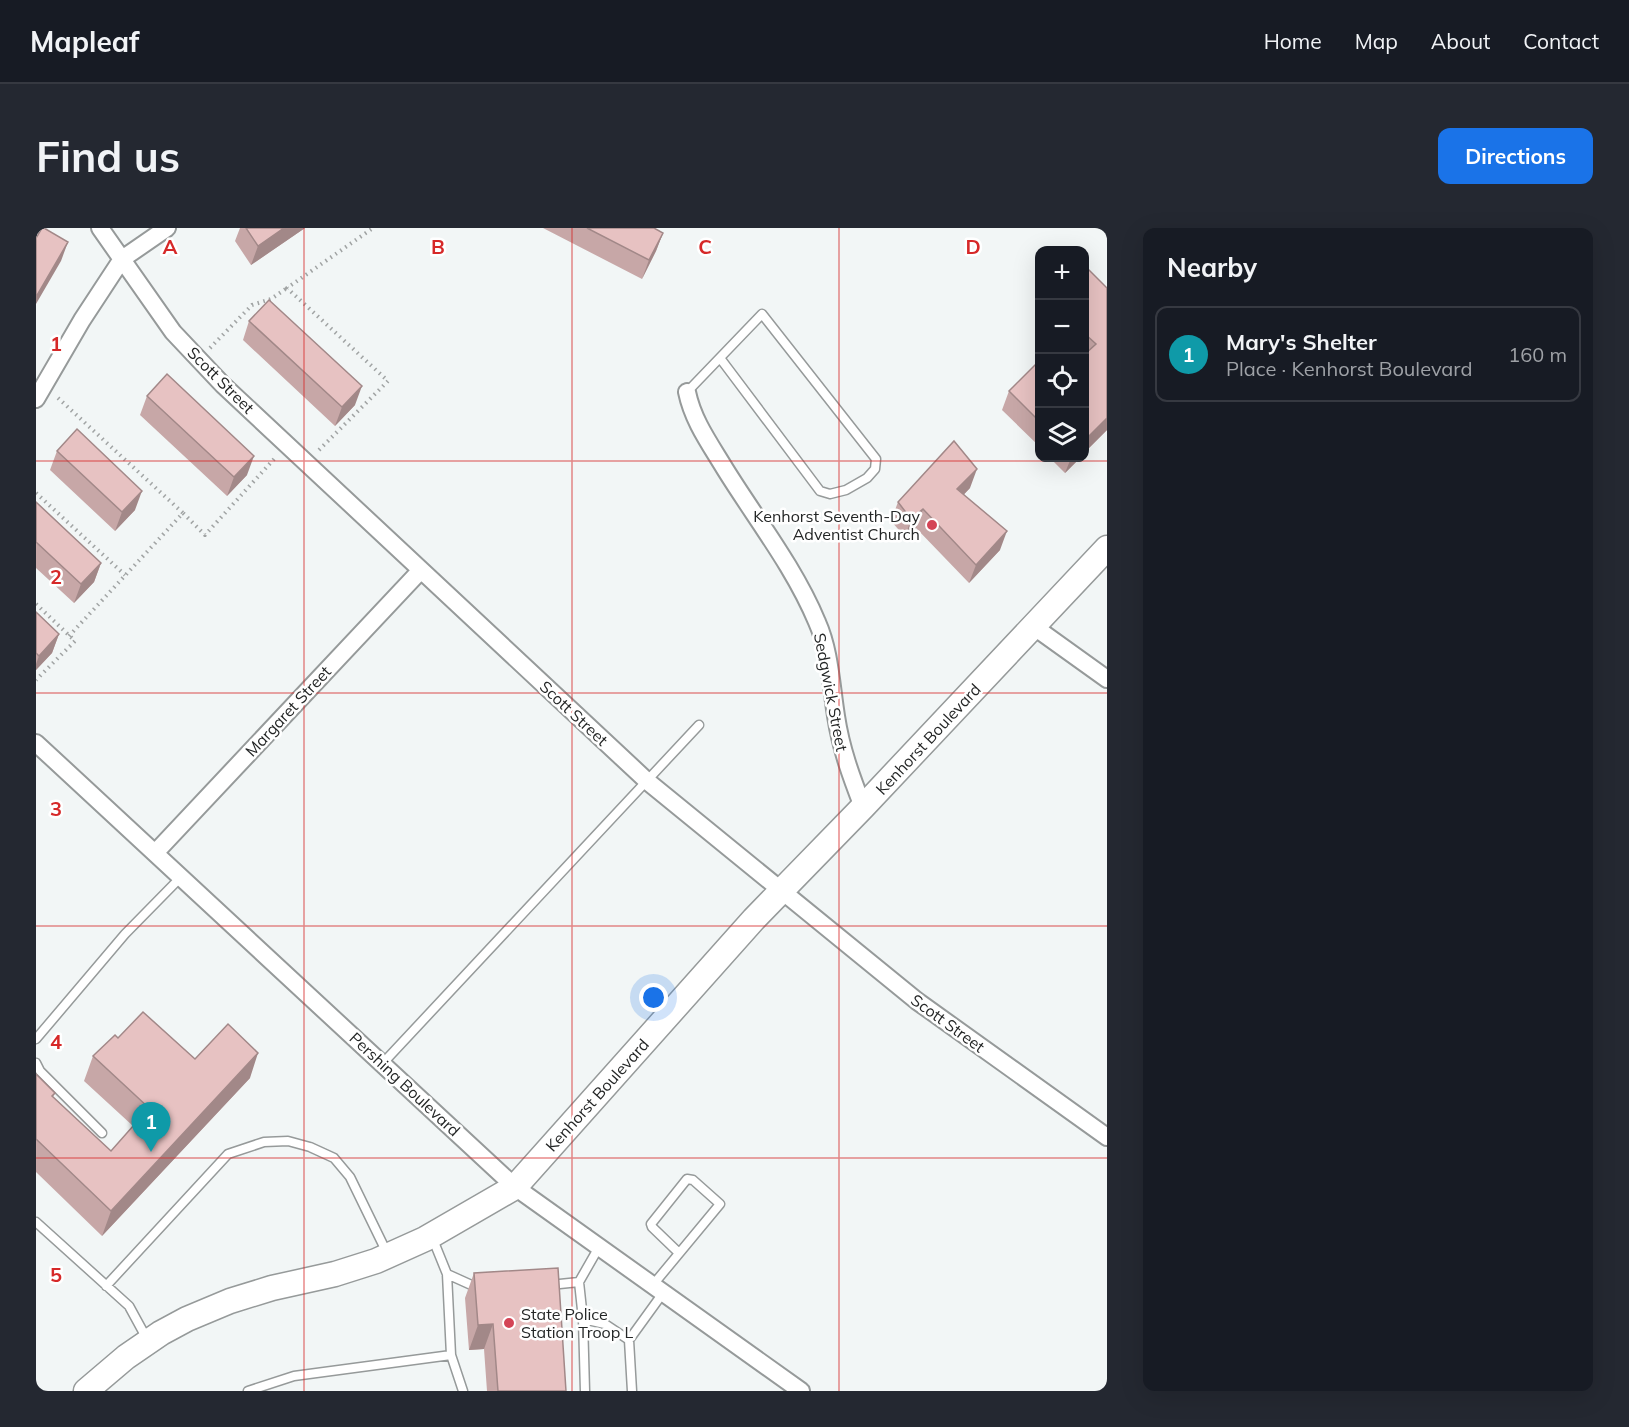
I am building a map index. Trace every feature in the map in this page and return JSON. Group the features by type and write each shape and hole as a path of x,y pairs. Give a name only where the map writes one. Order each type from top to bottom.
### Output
{"street":[{"name":"Scott Street","path":"100,228 173,332 223,385 647,781 917,1001 1107,1137"},
{"path":"40,392 82,320 122,259 167,228"},
{"name":"Sedgwick Street","path":"687,392 690,405 702,431 782,555 818,623 830,667 836,717 845,760 863,807"},
{"name":"Kenhorst Boulevard","path":"86,1391 126,1357 188,1319 230,1301 272,1288 335,1274 388,1255 431,1235 515,1187 754,919 1107,548"},
{"name":"Margaret Street","path":"155,853 421,570"},
{"path":"1034,627 1107,678"},
{"name":"Pershing Boulevard","path":"36,743 515,1187 801,1391"}],"lane":[{"path":"687,392 762,314 876,459 875,469 867,478 846,490 830,494 820,491 720,358"},
{"path":"383,1063 699,725"},
{"path":"36,1039 125,934 182,877"},
{"path":"36,1063 40,1071 102,1133"},
{"path":"106,1286 228,1154 264,1142 288,1141 310,1146 334,1158 350,1177 388,1255"},
{"path":"632,1391 629,1340 679,1253 720,1204 693,1180 687,1179 654,1220 652,1227 679,1253"},
{"path":"36,1222 129,1306 148,1342"},
{"path":"431,1235 447,1274 452,1355 463,1391"},
{"path":"585,1391 583,1319 579,1282 599,1247"},
{"path":"447,1274 474,1288 485,1289"},
{"path":"545,1286 579,1282"},
{"path":"583,1319 605,1324 629,1340"},
{"path":"248,1391 294,1376 452,1355"}],"path":[{"path":"198,359 252,305 270,299 373,228"},
{"path":"287,288 388,381 306,463"},
{"path":"40,392 183,513 205,535 287,445"},
{"path":"36,494 125,575"},
{"path":"69,636 183,513"},
{"path":"36,604 75,641 36,680"}],"building":[{"path":"42,228 68,242 36,297 36,238"},
{"path":"246,228 284,228 258,246"},
{"path":"587,228 654,228 663,233 649,260"},
{"path":"1089,270 1107,288 1107,418 1089,436 1089,350 1096,344 1089,338"},
{"path":"269,300 362,386 342,407 249,321"},
{"path":"1035,365 1035,417 1009,391"},
{"path":"167,374 254,456 234,477 147,396"},
{"path":"77,429 142,491 122,512 57,451"},
{"path":"954,441 977,469 957,489 1007,531 976,565 923,509 911,519 898,502"},
{"path":"36,502 101,563 81,584 36,542"},
{"path":"36,612 59,634 39,656 36,653"},
{"path":"143,1012 195,1059 228,1024 258,1053 111,1211 36,1139 36,1074 55,1093 52,1096 111,1151 149,1108 93,1056 115,1035 118,1038"},
{"name":"State Police Station Troop L","path":"558,1268 566,1391 498,1391 493,1324 478,1325 474,1273"}],"place":[{"name":"Kenhorst Seventh-Day Adventist Church","path":"932,525"},
{"name":"Mary's Shelter","path":"151,1152"},
{"name":"State Police Station Troop L","path":"509,1323"}]}
